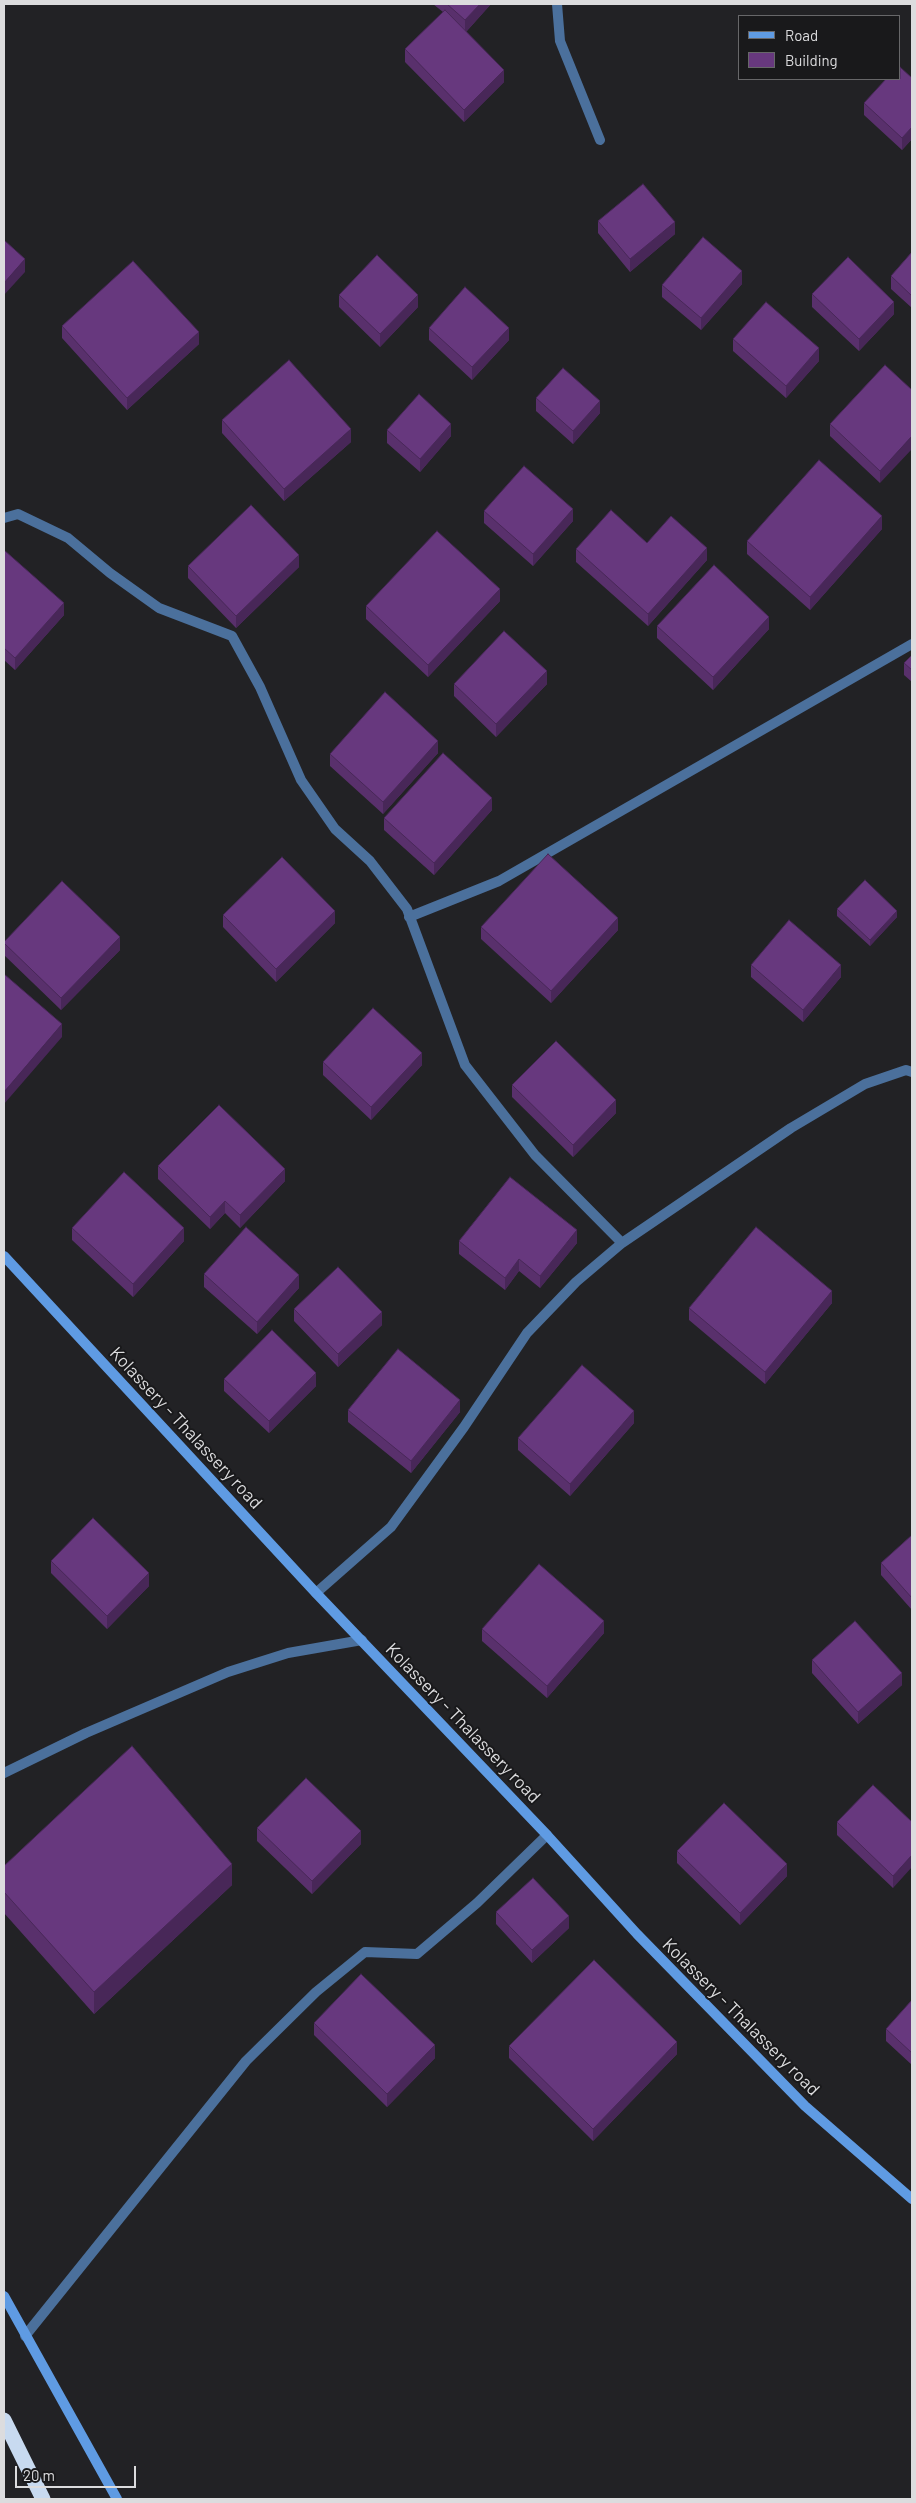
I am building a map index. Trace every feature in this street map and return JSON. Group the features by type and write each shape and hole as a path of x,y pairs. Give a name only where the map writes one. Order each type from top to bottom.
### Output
{"highway":[{"path":"4,2420 43,2499"}],"main road":[{"name":"Kolassery - Thalassery road","path":"4,1256 316,1593 547,1835 637,1934 805,2106 912,2200"},
{"path":"4,2296 117,2499"}],"street":[{"path":"557,4 560,41 600,140"},
{"path":"4,518 18,514 68,538 110,574 159,608 232,636 260,687 301,780 335,829 370,861 406,909 466,1065 535,1155 622,1243"},
{"path":"409,916 500,881 912,644"},
{"path":"316,1593 391,1527 464,1427 526,1333 576,1282 622,1243 791,1128 865,1084 906,1070 912,1072"},
{"path":"4,1773 86,1733 228,1672 288,1653 362,1640"},
{"path":"25,2336 246,2061 316,1992 364,1952 417,1954 477,1903 547,1835"}],"building":[{"path":"447,4 480,4 465,20"},
{"path":"445,10 504,70 464,110 405,49"},
{"path":"901,68 912,78 912,127 902,138 864,103 885,80 901,80"},
{"path":"643,184 675,222 630,259 598,221"},
{"path":"703,237 742,271 701,318 662,285"},
{"path":"4,240 25,259 4,283"},
{"path":"912,252 912,296 891,276"},
{"path":"377,255 418,295 380,334 339,295"},
{"path":"848,257 894,302 859,339 812,294"},
{"path":"133,261 199,332 127,398 62,326"},
{"path":"465,287 509,328 472,367 429,328"},
{"path":"766,302 819,348 786,386 733,339"},
{"path":"289,360 351,429 284,489 222,420"},
{"path":"885,365 912,390 912,436 880,471 830,424"},
{"path":"563,368 600,401 573,431 536,398"},
{"path":"419,394 451,424 420,459 387,430"},
{"path":"819,460 882,516 810,597 747,541"},
{"path":"524,466 573,509 533,554 484,511"},
{"path":"251,505 299,555 236,616 188,566"},
{"path":"611,510 647,543 671,516 707,548 648,614 576,549"},
{"path":"437,531 500,589 428,665 366,606"},
{"path":"4,550 64,603 15,658 4,648"},
{"path":"714,565 769,617 713,677 657,626"},
{"path":"504,631 547,671 496,724 454,684"},
{"path":"912,655 912,670 904,663"},
{"path":"385,692 438,741 383,802 330,754"},
{"path":"443,753 492,798 434,863 384,818"},
{"path":"548,854 618,918 551,991 481,927"},
{"path":"282,857 335,911 276,969 223,915"},
{"path":"865,880 897,911 870,940 837,909"},
{"path":"62,881 120,937 61,998 4,942"},
{"path":"789,920 841,965 803,1010 751,965"},
{"path":"4,974 62,1024 4,1092"},
{"path":"373,1008 422,1053 371,1107 323,1062"},
{"path":"556,1041 616,1100 573,1145 512,1085"},
{"path":"219,1105 285,1169 240,1215 225,1201 210,1217 158,1166"},
{"path":"124,1172 184,1228 133,1284 72,1228"},
{"path":"510,1177 577,1230 540,1276 519,1259 505,1278 459,1241"},
{"path":"246,1227 299,1275 257,1322 204,1274"},
{"path":"756,1227 832,1291 765,1372 689,1308"},
{"path":"338,1267 382,1312 338,1354 294,1309"},
{"path":"272,1330 316,1373 269,1421 224,1379"},
{"path":"398,1349 460,1400 411,1461 348,1410"},
{"path":"582,1365 634,1411 570,1484 518,1438"},
{"path":"93,1518 149,1573 107,1616 51,1561"},
{"path":"912,1535 912,1598 881,1563"},
{"path":"539,1564 604,1621 547,1686 482,1629"},
{"path":"855,1621 902,1673 858,1712 812,1660"},
{"path":"132,1746 232,1864 94,1992 4,1892 4,1866"},
{"path":"306,1778 361,1831 312,1881 257,1828"},
{"path":"873,1785 912,1822 912,1855 893,1876 837,1822"},
{"path":"724,1803 787,1864 740,1913 677,1851"},
{"path":"533,1878 569,1916 532,1950 496,1912"},
{"path":"594,1960 677,2042 593,2129 509,2046"},
{"path":"361,1974 435,2045 387,2094 314,2023"},
{"path":"912,2000 912,2053 886,2029"}]}
